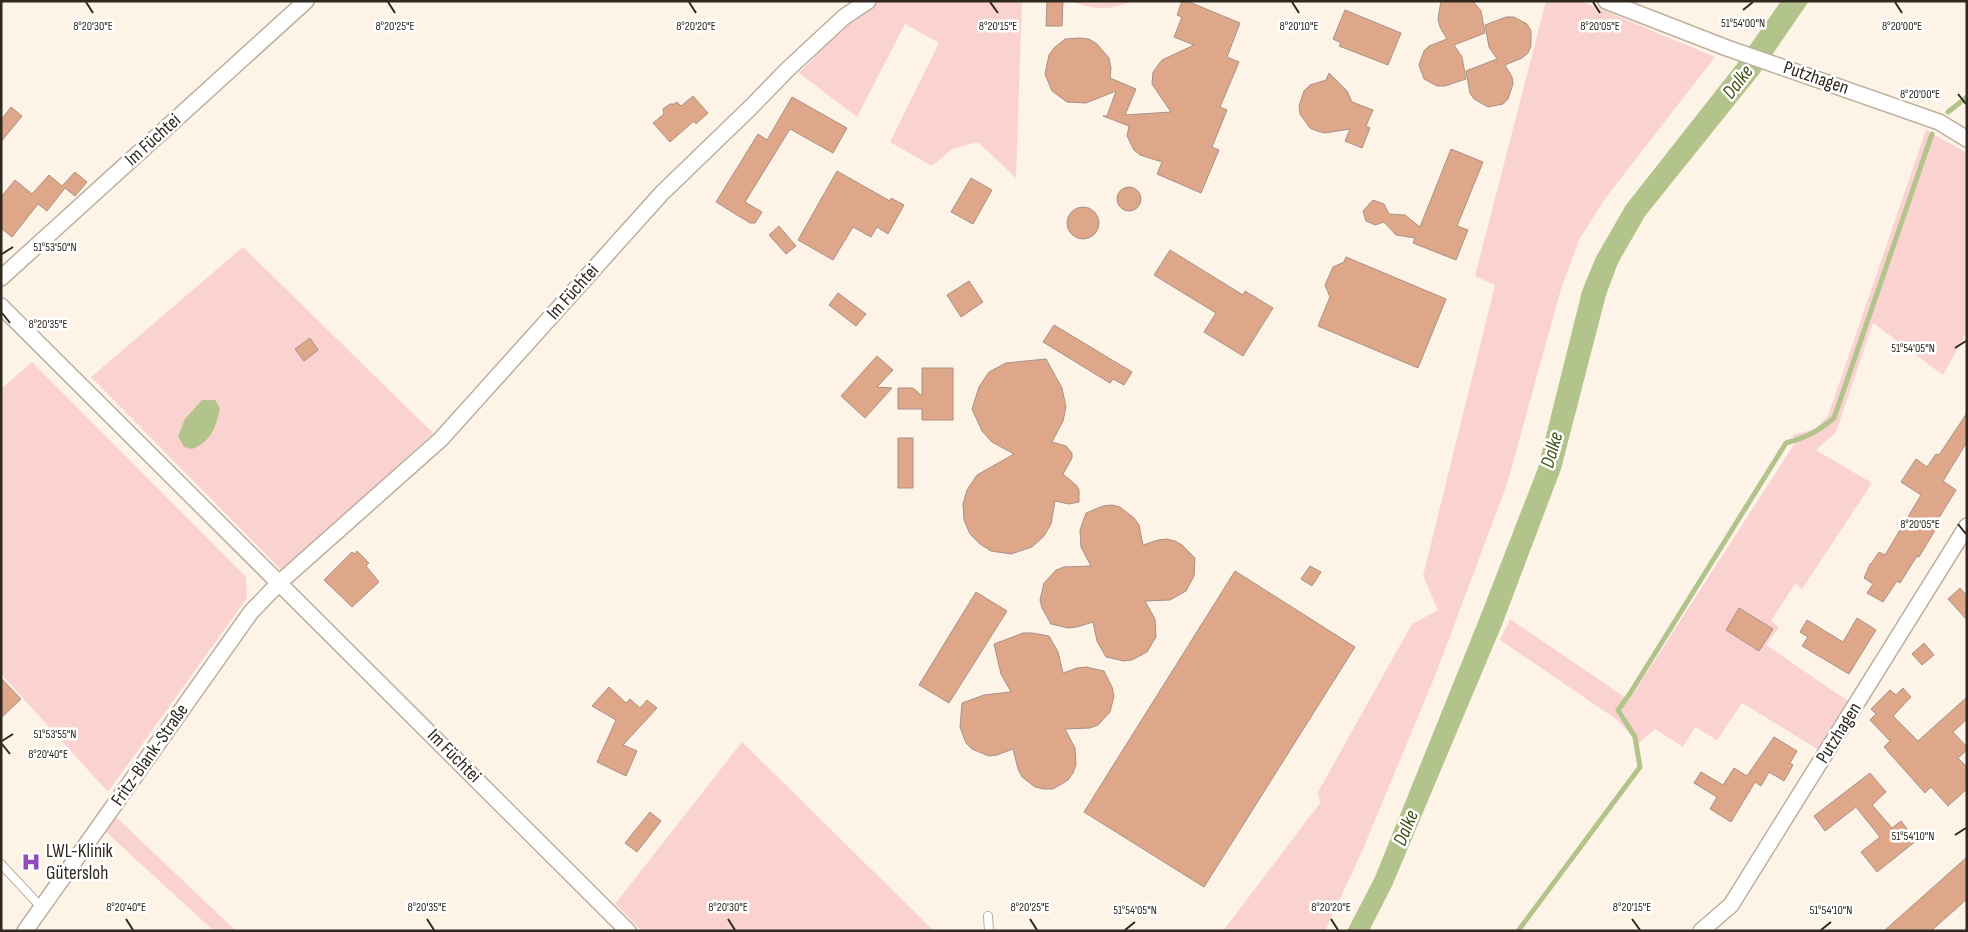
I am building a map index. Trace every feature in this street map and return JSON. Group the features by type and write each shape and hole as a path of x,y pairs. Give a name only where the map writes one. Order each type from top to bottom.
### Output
{"street":[{"name":"Im Füchtei","path":"1,278 306,1"},
{"name":"Im Füchtei","path":"279,584 441,440 662,193 788,70 844,18 868,1"},
{"name":"Putzhagen","path":"1606,1 1735,50 1939,122 1967,139"},
{"name":"Im Füchtei","path":"1,306 628,931"},
{"name":"Putzhagen","path":"1701,931 1731,905 1967,526"},
{"name":"Fritz-Blank-Straße","path":"26,931 251,612 279,584"}],"lane":[{"path":"1,864 42,908"},
{"path":"988,916 989,931"}],"shaded area":[{"path":"880,1 1022,1 1016,178 978,142 952,149 932,166 890,142 939,43 905,24 857,117 799,73 849,22"},
{"path":"1070,1 1133,1 1108,8 1095,8"},
{"path":"1546,1 1581,1 1715,57 1604,200 1579,240 1561,289 1507,484 1437,671 1363,849 1325,931 1223,931 1320,803 1318,792 1412,624 1438,610 1423,576 1495,285 1475,276"},
{"path":"1926,130 1967,153 1967,332 1943,375 1873,323 1836,432 1816,450 1872,483 1802,589 1795,584 1771,621 1779,627 1766,645 1848,701 1819,750 1742,703 1717,740 1695,727 1683,747 1655,729 1639,743 1616,719 1500,640 1510,619 1629,700 1795,443 1793,435 1815,429 1828,416"},
{"path":"243,247 433,433 282,571 91,377"},
{"path":"32,362 246,577 247,598 108,792 1,674 1,389"},
{"path":"742,742 934,931 642,931 615,904"},
{"path":"116,817 236,931 214,931 106,832"}],"water":[{"name":"Dalke","path":"1781,1 1809,1 1759,74 1645,216 1618,263 1606,295 1561,469 1502,625 1392,886 1369,931 1347,931 1375,877 1538,468 1582,291 1596,257 1626,205 1737,64"},
{"path":"202,400 215,400 220,408 217,421 212,433 204,442 192,449 184,447 178,436 185,419"}],"building":[{"path":"1047,1 1063,1 1062,26 1046,26"},
{"path":"1182,1 1187,1 1240,23 1227,57 1239,62 1220,107 1227,110 1212,147 1219,150 1201,193 1157,174 1162,162 1140,155 1134,150 1127,136 1129,126 1103,116 1107,116 1116,91 1086,103 1067,102 1052,91 1045,74 1049,55 1065,39 1089,39 1097,44 1109,58 1110,78 1136,89 1125,115 1171,112 1152,84 1153,72 1162,60 1194,45 1174,37 1182,17 1177,15"},
{"path":"1441,1 1473,1 1481,11 1485,33 1454,45 1462,57 1466,79 1445,86 1437,86 1424,79 1419,65 1424,51 1429,46 1447,39 1438,19"},
{"path":"1345,10 1401,33 1388,65 1339,46 1341,43 1333,39"},
{"path":"1506,17 1514,17 1527,24 1531,31 1531,46 1528,53 1522,58 1505,65 1512,77 1513,84 1508,99 1503,104 1488,107 1474,99 1470,93 1466,71 1497,59 1489,47 1485,25"},
{"path":"1329,73 1347,91 1352,102 1373,110 1366,126 1370,128 1362,148 1345,141 1350,129 1325,133 1317,131 1310,128 1300,114 1299,106 1304,91 1310,85 1326,80"},
{"path":"693,96 708,113 696,124 694,121 670,142 653,123 664,114 663,109 670,104 677,102 681,106"},
{"path":"792,97 847,128 833,153 790,129 745,202 762,212 755,223 750,223 716,202 758,134 767,140"},
{"path":"11,107 22,116 1,142 1,120"},
{"path":"1451,149 1483,162 1457,226 1468,230 1456,260 1413,243 1415,238 1396,235 1384,222 1375,225 1366,221 1363,211 1373,200 1384,204 1389,214 1405,215 1420,227"},
{"path":"837,171 890,201 891,198 904,205 888,234 877,227 871,237 853,227 833,260 798,240"},
{"path":"75,172 87,182 75,196 65,188 47,211 38,204 12,237 1,228 1,197 15,180 32,194 49,175 62,186"},
{"path":"971,178 992,190 973,224 951,212"},
{"path":"1129,187 1138,190 1141,199 1138,208 1129,211 1120,208 1117,199 1120,190"},
{"path":"1083,207 1089,208 1094,212 1098,217 1098,229 1094,234 1089,238 1083,239 1077,238 1072,234 1068,229 1067,223 1068,217 1072,212 1077,208"},
{"path":"779,226 796,246 786,254 769,235"},
{"path":"1170,250 1243,295 1245,291 1273,308 1243,356 1204,332 1216,313 1154,275"},
{"path":"1346,257 1446,299 1418,368 1318,326 1330,297 1325,285 1333,267 1344,262"},
{"path":"969,281 983,302 961,317 947,295"},
{"path":"838,293 866,314 856,326 829,305"},
{"path":"1054,325 1132,372 1124,385 1113,379 1110,383 1043,342"},
{"path":"310,338 318,350 304,361 295,349"},
{"path":"877,356 893,370 877,387 892,388 865,418 841,396"},
{"path":"1046,359 1062,388 1066,407 1063,421 1052,442 1066,446 1072,453 1072,458 1063,474 1077,486 1079,502 1069,504 1055,501 1051,524 1044,536 1032,547 1011,554 991,551 970,534 964,520 963,504 967,490 977,475 1014,454 992,442 982,431 972,409 979,387 989,372 1006,363"},
{"path":"922,368 953,368 953,420 922,420 922,409 898,409 898,388 913,388 922,396"},
{"path":"1967,413 1967,442 1943,481 1956,490 1937,521 1940,522 1919,557 1917,556 1900,583 1897,581 1883,602 1867,593 1873,584 1864,578 1870,564 1879,552 1885,555 1921,495 1901,482 1916,459 1927,467 1936,454 1939,455"},
{"path":"898,438 913,438 913,488 898,488"},
{"path":"1112,505 1120,507 1134,518 1139,525 1143,545 1166,539 1175,541 1195,558 1194,576 1186,591 1170,600 1145,601 1155,619 1156,637 1147,652 1132,660 1124,661 1106,657 1097,641 1093,622 1068,628 1051,624 1042,608 1040,600 1044,583 1056,570 1064,567 1091,566 1081,547 1080,530 1086,513 1103,506"},
{"path":"357,551 369,563 366,566 379,582 352,607 324,580 352,552 354,554"},
{"path":"1310,566 1321,572 1312,586 1301,579"},
{"path":"1235,571 1355,647 1204,887 1084,812"},
{"path":"1960,588 1967,596 1967,620 1948,599"},
{"path":"976,592 1007,611 949,703 919,685"},
{"path":"1739,608 1773,629 1759,651 1726,630"},
{"path":"1857,618 1876,630 1849,674 1802,646 1808,637 1800,632 1807,620 1843,642"},
{"path":"1023,633 1049,636 1058,652 1063,673 1086,667 1104,671 1114,696 1110,712 1098,725 1090,728 1065,729 1075,748 1076,765 1068,780 1053,789 1035,787 1022,777 1013,749 989,756 972,749 966,743 960,727 962,703 984,695 1011,692 1001,674 994,644"},
{"path":"1924,643 1934,655 1922,665 1912,654"},
{"path":"1,678 21,699 1,718"},
{"path":"609,687 626,703 630,699 640,708 647,700 657,708 623,745 637,751 626,776 597,762 616,720 592,706"},
{"path":"1903,688 1911,697 1893,716 1918,741 1967,697 1967,719 1953,732 1967,747 1967,750 1958,758 1967,767 1967,789 1948,806 1931,787 1925,793 1884,747 1890,741 1870,720 1876,714 1871,709 1890,690 1896,695"},
{"path":"1774,737 1797,751 1790,763 1793,765 1784,781 1769,772 1761,786 1755,782 1731,822 1710,809 1717,797 1694,783 1701,772 1723,785 1734,768 1747,776"},
{"path":"1870,773 1886,792 1872,805 1892,828 1901,821 1916,841 1877,872 1861,852 1880,837 1856,807 1825,831 1814,816"},
{"path":"650,812 661,821 637,852 625,843"},
{"path":"1967,857 1967,899 1931,931 1884,931"}],"waterway":[{"path":"1948,112 1967,97"},
{"path":"1518,931 1640,767 1635,737 1618,710 1786,443 1811,434 1834,418 1932,134"}],"place":[{"name":"LWL-Klinik Gütersloh","path":"31,862"}]}
